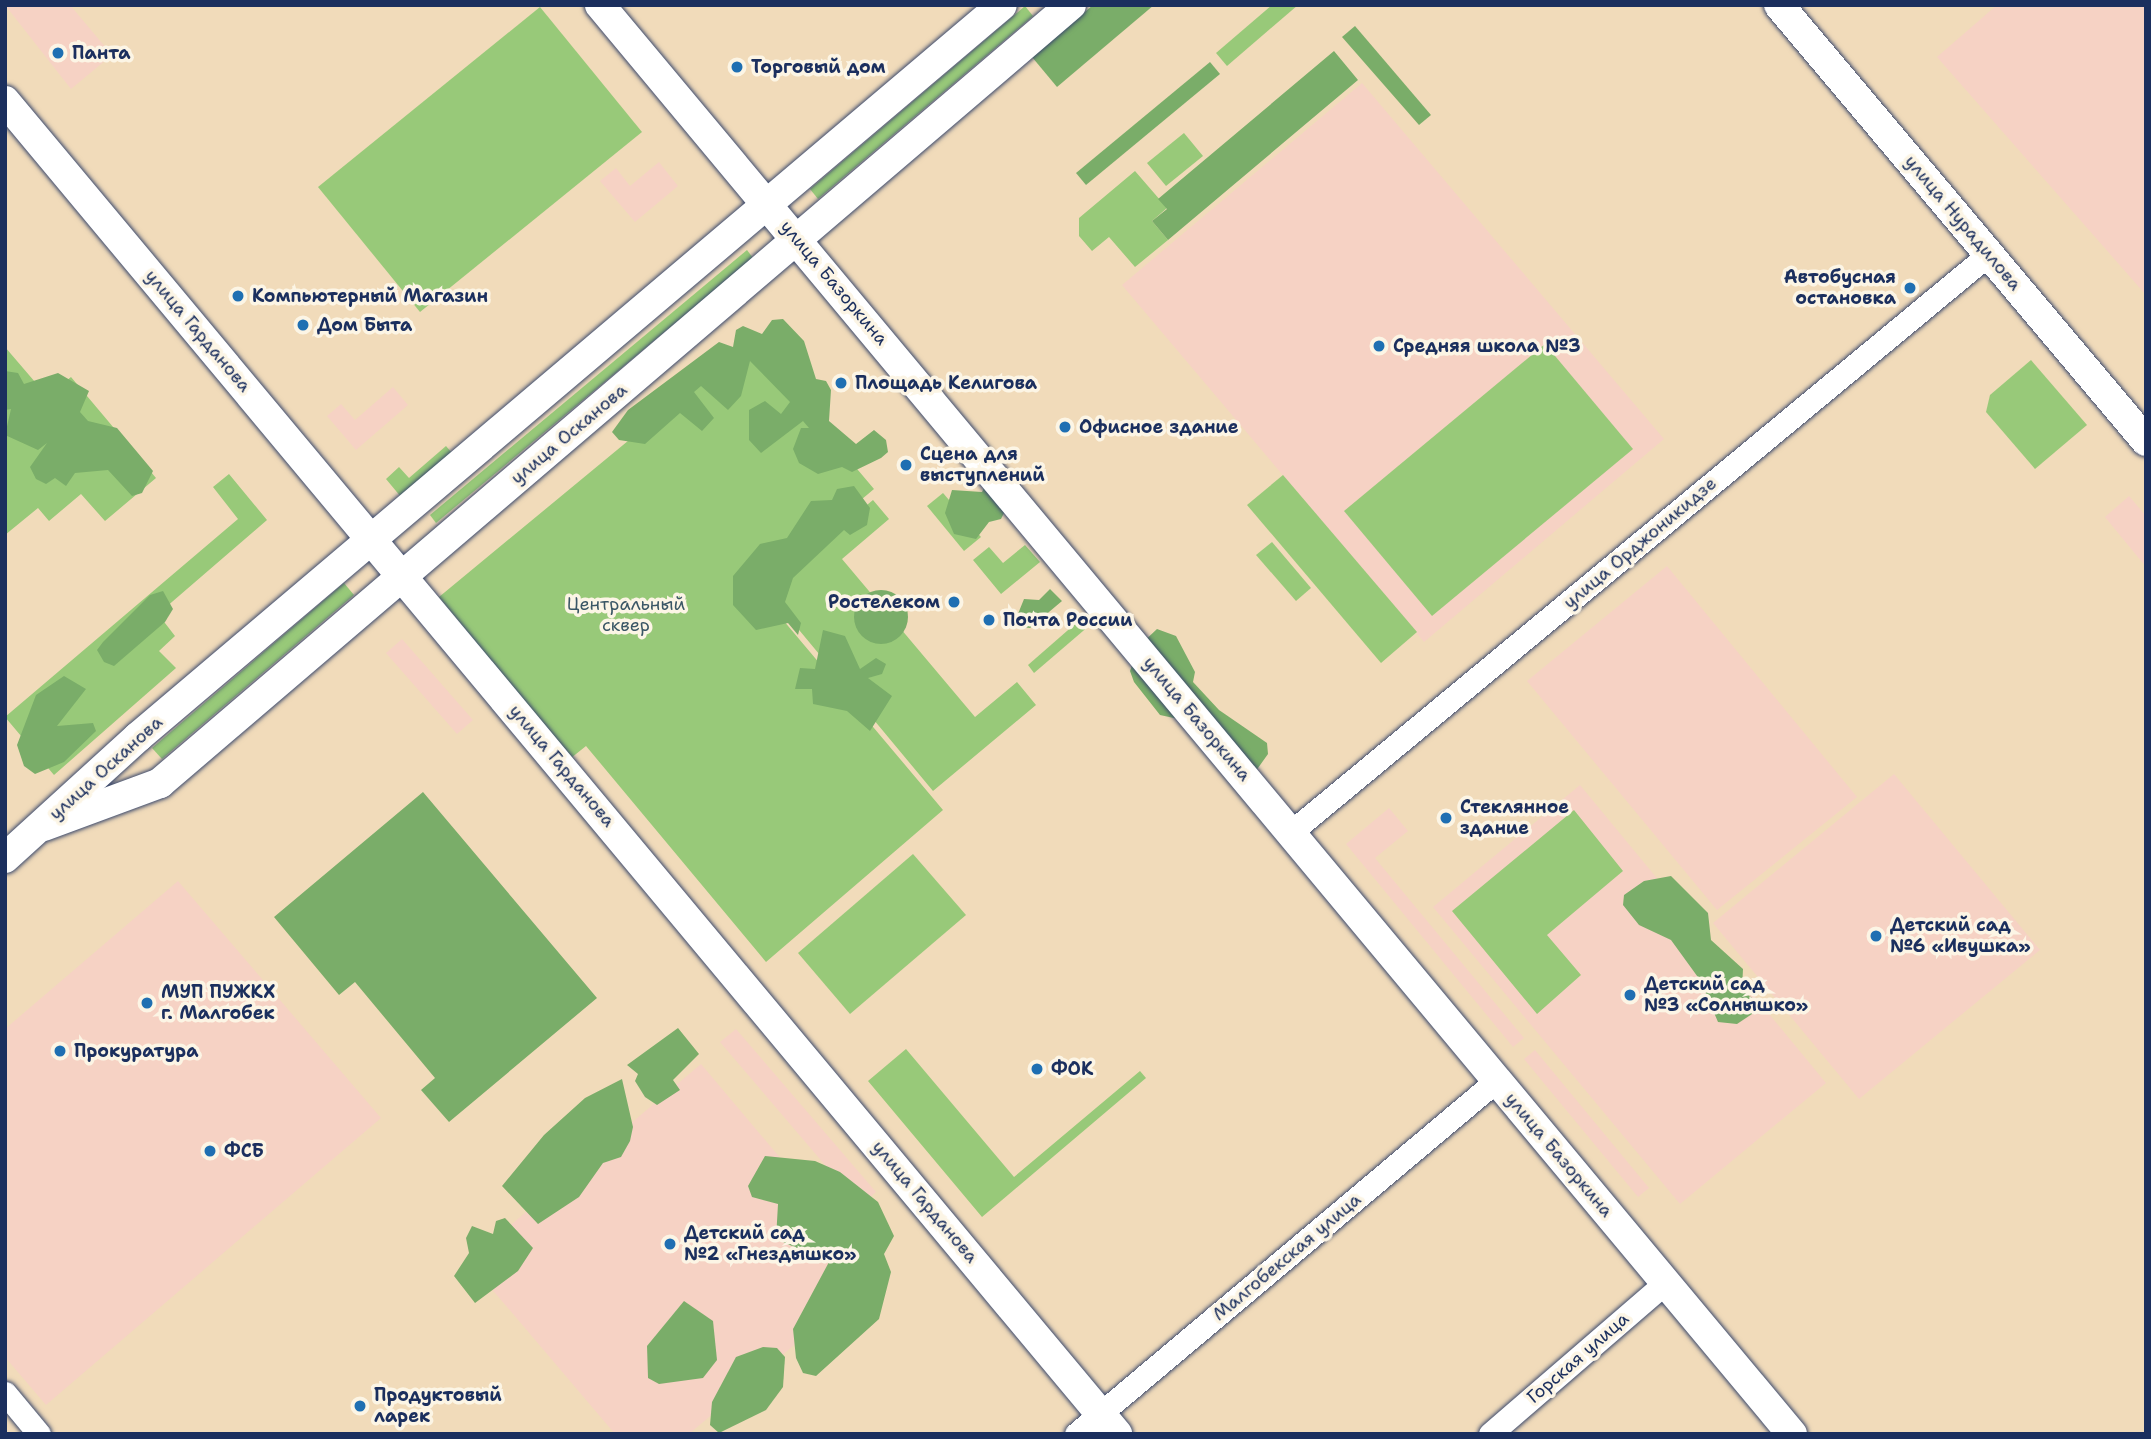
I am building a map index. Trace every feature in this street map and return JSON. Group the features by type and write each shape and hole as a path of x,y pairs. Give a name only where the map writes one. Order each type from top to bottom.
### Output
{"street":[{"name":"улица Базоркина","path":"600,5 1792,1434"},
{"name":"улица Осканова","path":"5,858 373,540 1002,5"},
{"name":"улица Осканова","path":"44,826 160,783 1072,5"},
{"name":"улица Нурадилова","path":"1779,5 2146,441"},
{"name":"улица Гарданова","path":"5,101 403,575 1108,1424"},
{"name":"улица Орджоникидзе","path":"1291,832 1989,254"},
{"name":"Малгобекская улица","path":"1076,1434 1108,1424 1497,1080"},
{"name":"Горская улица","path":"1490,1434 1666,1282"},
{"path":"5,1393 39,1434"}],"shaded area":[{"name":"Панта","path":"5,5 70,5 112,55 71,89"},
{"path":"1997,5 2146,5 2146,295 1937,57"},
{"name":"Средняя школа №3","path":"1362,83 1664,439 1424,642 1122,285"},
{"path":"659,162 678,186 635,222 600,181 616,168 630,186"},
{"path":"393,387 408,405 356,450 327,416 341,404 355,420"},
{"path":"2129,496 2146,516 2146,567 2105,517"},
{"path":"1667,566 1857,797 1717,910 1527,681"},
{"path":"402,639 473,720 457,734 386,653"},
{"name":"Детский сад №6 «Ивушка»","path":"1894,774 2040,950 1859,1099 1713,923"},
{"name":"Детский сад №3 «Солнышко»","path":"1580,785 1826,1083 1680,1204 1433,907"},
{"path":"1389,808 1408,831 1375,858 1524,1038 1513,1047 1346,844"},
{"path":"178,881 381,1118 46,1405 5,1357 5,1029"},
{"path":"736,1029 876,1192 860,1206 720,1042"},
{"path":"1535,1050 1649,1188 1638,1197 1524,1059"},
{"name":"Детский сад №2 «Гнездышко»","path":"701,1064 878,1274 689,1434 615,1434 468,1261"}],"green space":[{"path":"1093,5 1154,5 1057,87 1032,57"},
{"path":"1272,5 1298,5 1227,66 1216,53"},
{"path":"1025,6 1033,16 818,199 810,189"},
{"path":"540,7 642,132 420,312 318,187"},
{"path":"1355,26 1431,115 1419,125 1342,37"},
{"path":"1334,51 1358,80 1168,240 1152,221 1167,209 1158,199"},
{"path":"1210,62 1220,74 1086,185 1076,173"},
{"path":"1184,133 1203,156 1166,186 1147,163"},
{"path":"1135,171 1167,208 1152,221 1168,240 1135,267 1109,237 1092,251 1079,236 1079,218"},
{"path":"747,250 753,258 436,523 430,515"},
{"path":"783,319 804,341 816,379 826,381 831,390 829,421 856,444 874,430 886,440 888,452 881,458 852,472 842,467 818,474 799,463 793,449 801,428 809,428 803,421 761,453 749,440 749,410 765,401 781,414 790,402 750,361 741,396 728,410 701,386 694,392 714,418 702,431 680,413 645,444 619,440 612,432 628,410 719,342 733,347 736,330 743,326 762,334 772,320"},
{"name":"Центральный сквер","path":"749,341 874,489 756,588 943,810 766,962 586,746 571,758 439,597"},
{"path":"1545,344 1633,449 1432,616 1344,511"},
{"path":"5,347 47,396 71,377 156,478 105,521 81,494 49,521 38,508 5,535"},
{"path":"2031,360 2087,425 2035,469 1986,412 1990,395"},
{"path":"5,371 18,373 24,384 58,373 89,391 80,412 88,421 117,428 153,471 142,493 132,496 108,470 75,473 66,486 55,478 46,484 36,479 30,467 47,443 38,450 5,435 11,409 5,410"},
{"path":"446,446 452,453 401,497 386,479 399,467 409,478"},
{"path":"229,474 267,520 158,614 175,636 159,651 176,668 54,775 5,717 238,519 213,487"},
{"path":"1283,475 1417,632 1381,663 1247,505"},
{"path":"854,486 870,508 867,525 850,535 844,530 793,578 785,602 801,623 798,635 788,623 756,630 733,605 733,576 760,544 787,538 811,501 832,500 837,489"},
{"path":"985,486 1005,511 1001,519 989,522 976,539 954,534 945,513 952,490 982,492"},
{"path":"943,493 981,537 964,551 927,506"},
{"path":"873,500 889,519 842,559 975,717 1017,682 1036,705 933,791 765,589"},
{"path":"1272,542 1311,588 1296,601 1256,555"},
{"path":"1025,545 1040,562 1001,594 973,560 989,547 1003,563"},
{"path":"344,583 354,595 162,759 152,748"},
{"path":"1050,589 1062,601 1030,628 1013,626 1024,599 1039,600"},
{"path":"881,590 900,598 908,617 900,636 881,644 862,636 854,617 862,598"},
{"path":"163,591 173,609 165,622 114,666 104,662 97,650 103,642 150,595"},
{"path":"1083,617 1090,625 1034,673 1028,665"},
{"path":"1157,629 1176,636 1195,672 1193,682 1219,710 1267,743 1268,754 1253,775 1183,720 1160,715 1134,682 1130,671 1139,646"},
{"path":"823,630 845,636 860,669 876,658 886,664 882,674 868,678 892,696 870,731 847,711 813,704 812,689 795,689 800,668 815,669"},
{"path":"64,676 86,689 57,726 93,723 96,731 64,762 35,774 24,766 17,745 36,695"},
{"path":"423,792 597,998 449,1122 421,1090 435,1078 355,982 339,995 274,917"},
{"path":"1574,810 1623,871 1547,935 1581,975 1537,1014 1452,911"},
{"path":"913,854 966,915 850,1014 798,953"},
{"path":"1671,876 1708,913 1711,940 1743,969 1742,990 1752,998 1752,1014 1737,1024 1718,1022 1700,980 1671,940 1639,925 1623,905 1624,895 1644,881"},
{"path":"678,1028 699,1054 673,1080 680,1090 657,1105 645,1097 635,1081 638,1074 627,1065"},
{"path":"906,1049 1014,1177 1140,1071 1146,1078 982,1217 868,1081"},
{"path":"622,1079 633,1127 630,1141 621,1157 603,1163 579,1197 538,1224 502,1186 544,1135 585,1098"},
{"path":"765,1156 815,1161 840,1172 878,1202 894,1236 884,1254 891,1272 879,1319 816,1376 803,1373 796,1358 793,1329 829,1262 776,1239 778,1204 752,1197 748,1186"},
{"path":"505,1218 533,1248 518,1271 475,1303 454,1276 469,1253 466,1238 472,1226 493,1234 496,1221"},
{"path":"684,1301 713,1321 717,1360 703,1378 659,1384 648,1378 647,1346"},
{"path":"763,1347 777,1348 785,1357 783,1387 766,1410 719,1433 710,1425 712,1402 736,1357"}],"place":[{"name":"Панта","path":"58,53"},
{"name":"Торговый дом","path":"737,67"},
{"name":"Автобусная остановка","path":"1910,288"},
{"name":"Компьютерный Магазин","path":"238,296"},
{"name":"Дом Быта","path":"303,325"},
{"name":"Средняя школа №3","path":"1379,346"},
{"name":"Площадь Келигова","path":"841,383"},
{"name":"Офисное здание","path":"1065,427"},
{"name":"Сцена для выступлений","path":"906,465"},
{"name":"Ростелеком","path":"954,602"},
{"name":"Почта России","path":"989,620"},
{"name":"Стеклянное здание","path":"1446,818"},
{"name":"Детский сад №6 «Ивушка»","path":"1876,936"},
{"name":"Детский сад №3 «Солнышко»","path":"1630,995"},
{"name":"МУП ПУЖКХ г. Малгобек","path":"147,1003"},
{"name":"Прокуратура","path":"60,1051"},
{"name":"ФОК","path":"1037,1069"},
{"name":"ФСБ","path":"210,1151"},
{"name":"Детский сад №2 «Гнездышко»","path":"670,1244"},
{"name":"Продуктовый ларек","path":"360,1406"}]}
